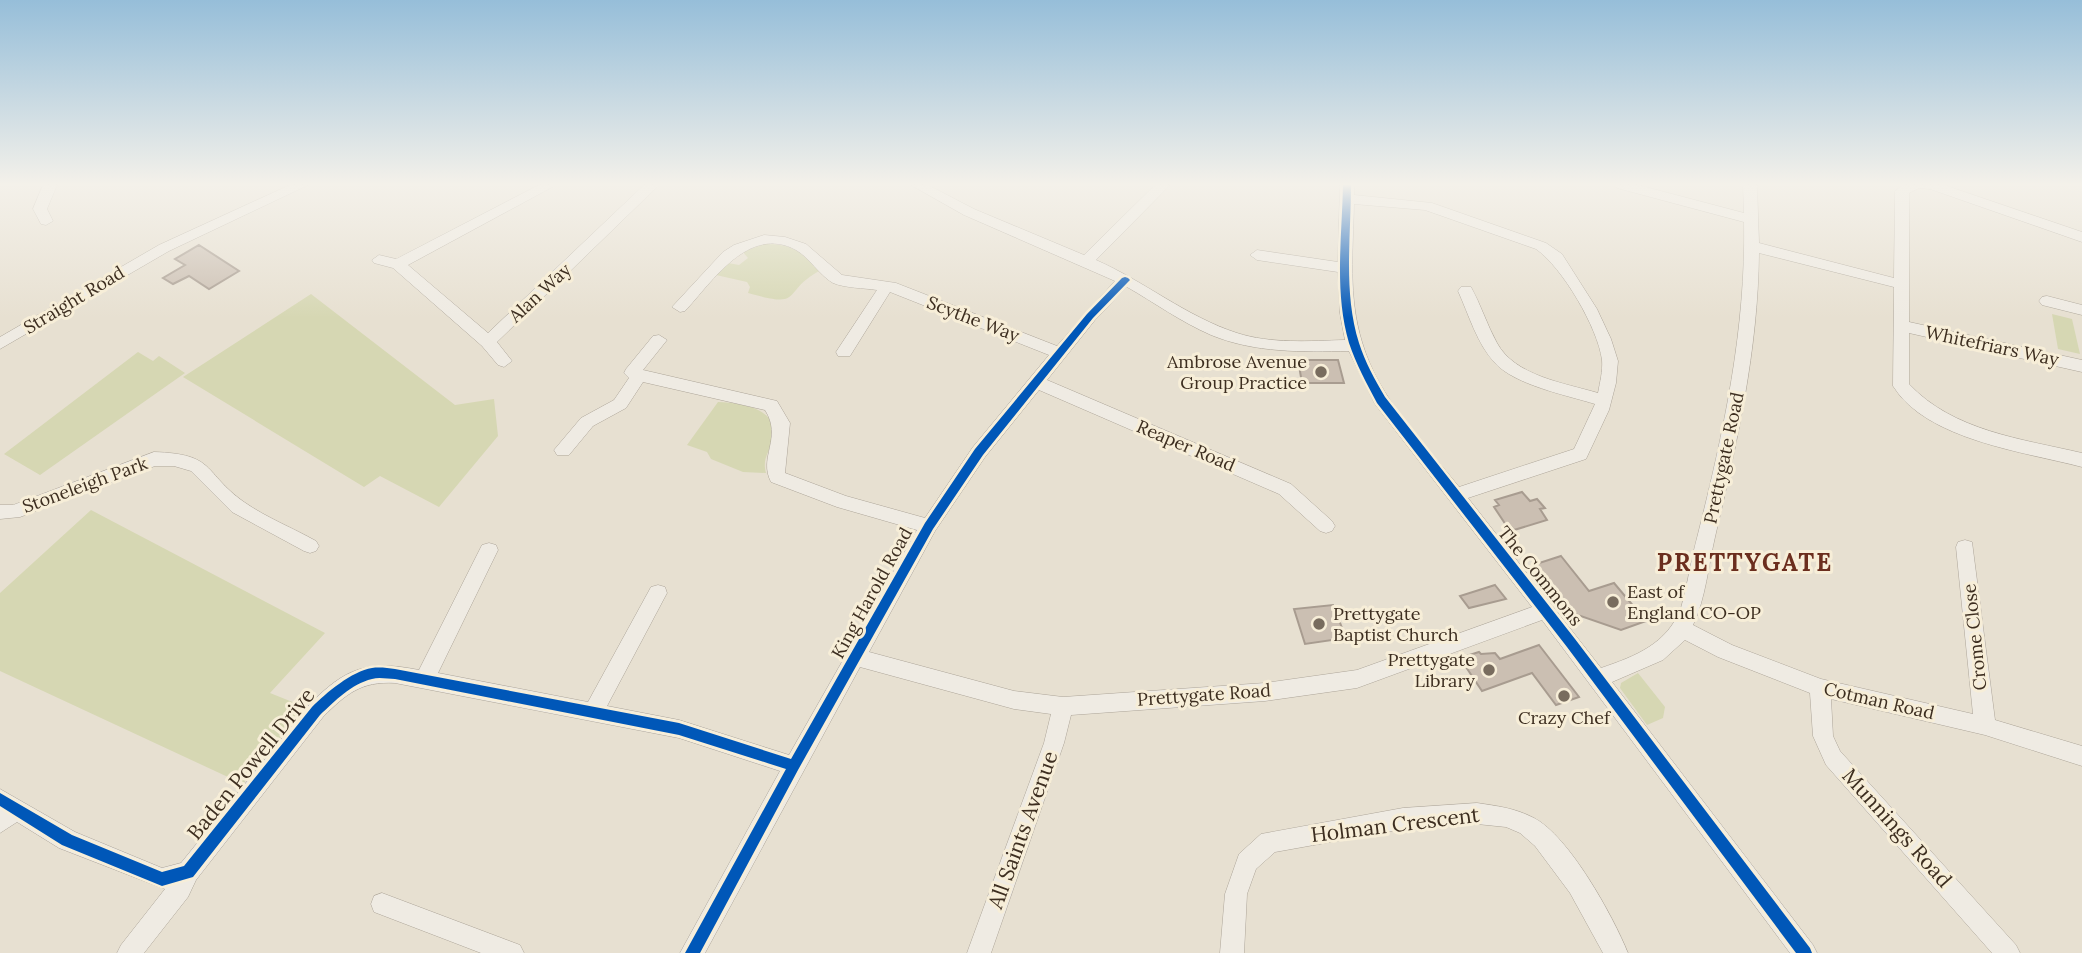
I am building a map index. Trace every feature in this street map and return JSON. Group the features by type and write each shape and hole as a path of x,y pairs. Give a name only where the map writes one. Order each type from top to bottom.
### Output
{"street":[{"name":"Straight Road","path":"0,344 164,248 204,229"},
{"path":"398,264 464,229"},
{"name":"Alan Way","path":"488,342 606,229"},
{"path":"1006,229 1087,262 1211,327 1246,341 1295,346 1354,345"},
{"path":"1087,262 1119,229"},
{"name":"The Commons","path":"1346,229 1345,268 1350,328 1354,345 1381,400 1597,678 1805,953"},
{"path":"1454,496 1580,454 1591,436 1609,376 1609,352 1567,270 1556,256 1541,246 1497,229"},
{"name":"Prettygate Road","path":"1682,629 1709,528 1744,358 1751,229"},
{"path":"1901,229 1901,386 1910,398 1927,412 1950,424 2082,460"},
{"path":"2060,229 2082,237"},
{"name":"Scythe Way","path":"680,307 728,254 750,243 764,240 801,247 838,279 886,287 1059,353"},
{"path":"1751,246 1900,284"},
{"path":"1257,255 1345,268"},
{"path":"379,260 398,264 488,342 503,361"},
{"name":"King Harold Road","path":"692,953 929,526 979,452 1090,316 1125,280"},
{"path":"844,352 886,287"},
{"path":"1466,291 1494,351 1504,363 1602,400"},
{"path":"2047,301 2082,310"},
{"name":"Whitefriars Way","path":"1901,326 2082,366"},
{"path":"563,450 587,422 620,404 631,373 659,340"},
{"path":"631,373 771,405 782,423 775,470 777,477 843,502 929,526"},
{"name":"Reaper Road","path":"1036,382 1285,489 1326,526"},
{"name":"Stoneleigh Park","path":"0,512 14,512 154,459 178,458 196,463 237,506 310,546"},
{"name":"Crome Close","path":"1965,547 1985,726"},
{"path":"425,679 489,550"},
{"path":"593,713 659,593"},
{"name":"Prettygate Road","path":"857,657 1014,700 1063,706 1265,692 1357,679 1545,611"},
{"path":"1597,678 1638,663 1670,643 1682,629"},
{"name":"Cotman Road","path":"1682,629 1725,651 1820,688 1985,726 2082,756"},
{"name":"Baden Powell Drive","path":"129,953 180,889 188,872 316,711 333,694 372,673 425,679 679,729 794,766"},
{"name":"Munnings Road","path":"1820,688 1823,736 1833,758 2008,953"},
{"name":"All Saints Avenue","path":"979,953 1054,744 1063,706"},
{"path":"5,810 67,840 162,879 188,872"},
{"name":"Holman Crescent","path":"1232,953 1236,894 1247,862 1269,842 1461,812 1497,814 1525,824 1554,849 1616,953"},
{"path":"382,904 512,953"}],"green space":[{"path":"764,244 789,247 819,271 785,299 748,293 750,287 747,282 716,275 728,263 739,265 748,258 743,252"},
{"path":"311,294 455,405 494,399 498,436 439,507 380,476 364,487 183,377"},
{"path":"2052,314 2072,319 2080,354 2058,349"},
{"path":"138,352 153,361 159,356 185,373 40,475 4,454"},
{"path":"718,402 747,406 765,414 771,421 772,441 765,460 766,473 743,472 711,459 707,452 687,445"},
{"path":"91,510 325,633 270,693 305,707 243,784 0,671 0,593"},
{"path":"1638,673 1665,707 1663,718 1647,725 1620,688 1621,683"}],"building":[{"path":"199,245 239,271 209,289 189,276 173,284 163,278 185,265 175,259"},
{"name":"Ambrose Avenue Group Practice","path":"1298,360 1338,360 1344,383 1302,383"},
{"path":"1522,492 1530,501 1537,499 1545,508 1540,509 1547,520 1514,530 1509,524 1506,525 1494,507 1499,505 1495,500"},
{"path":"1561,556 1589,591 1614,583 1646,621 1621,630 1566,611 1533,565"},
{"path":"1495,585 1506,599 1469,608 1460,596"},
{"name":"Prettygate Baptist Church","path":"1333,605 1346,638 1305,644 1294,609"},
{"path":"1539,645 1579,697 1556,705 1532,673 1482,691 1460,658 1479,652 1495,653 1500,659"}],"cycle path":[{"path":"1346,229 1345,277 1351,331 1356,349 1381,400 1571,643 1805,953"},
{"path":"692,953 929,526 979,452 1090,316 1125,280"},
{"path":"0,799 67,840 162,879 188,872 316,711 333,694 372,673 395,674 679,729 794,766"}],"place":[{"name":"Ambrose Avenue Group Practice","path":"1321,372"},
{"name":"East of England CO-OP","path":"1613,602"},
{"name":"Prettygate Baptist Church","path":"1319,624"},
{"name":"Prettygate Library","path":"1489,670"},
{"name":"Crazy Chef","path":"1564,696"}],"district":[{"name":"PRETTYGATE","path":"1745,563"}]}
